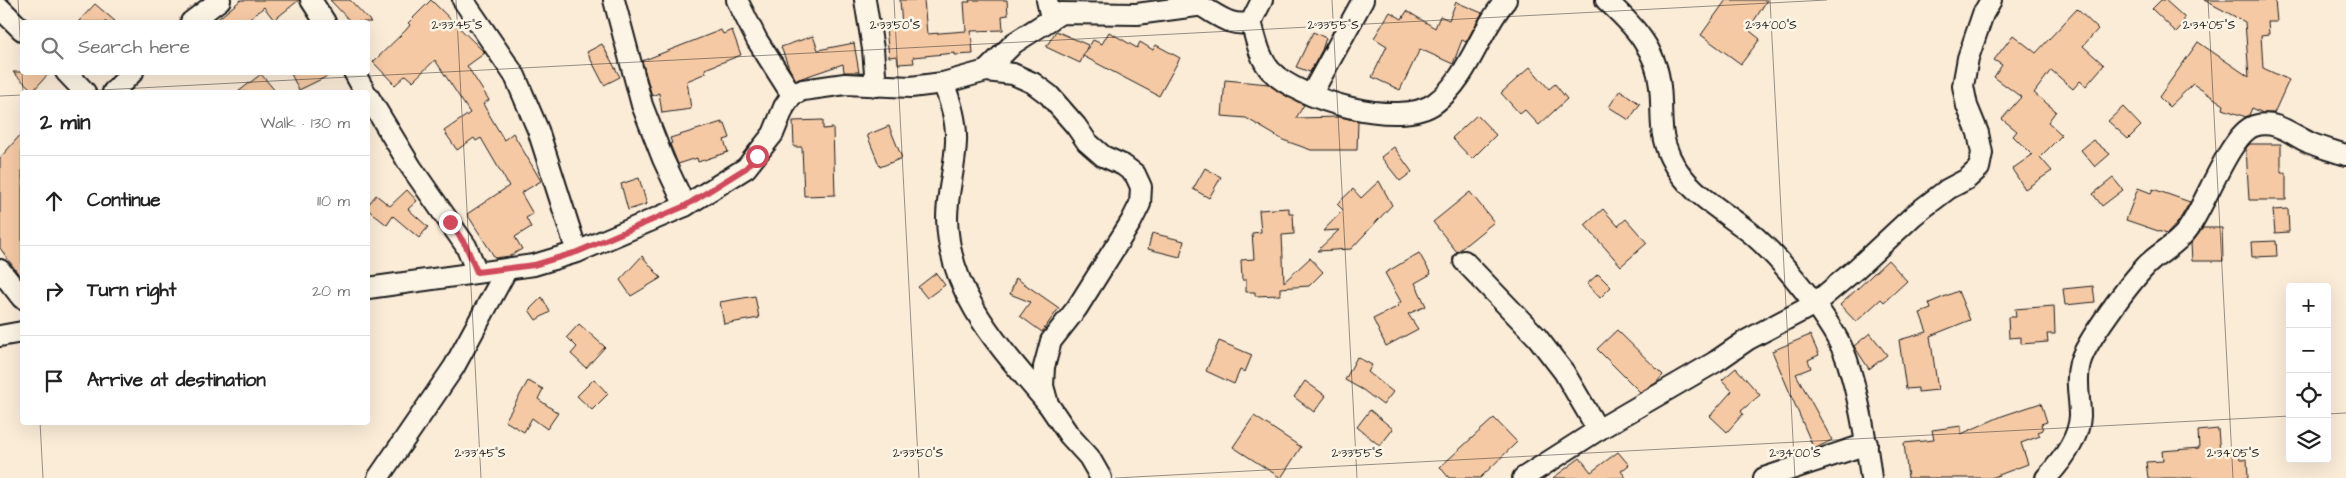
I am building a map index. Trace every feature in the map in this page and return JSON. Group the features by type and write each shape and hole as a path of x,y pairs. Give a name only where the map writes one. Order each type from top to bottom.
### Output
{"street":[{"path":"195,20 220,0"},
{"path":"311,0 324,20"},
{"path":"463,0 515,76 538,130 577,252"},
{"path":"614,0 642,105 663,159 685,206"},
{"path":"737,0 757,40 792,95"},
{"path":"865,0 873,49 876,86"},
{"path":"1262,0 1251,22 1261,55 1270,70 1287,84 1311,95 1360,110 1390,113 1412,112 1433,105 1447,94 1462,73 1497,10 1506,0"},
{"path":"1311,95 1363,0"},
{"path":"1606,0 1643,37 1657,65 1660,88 1660,123 1670,158 1691,186 1771,252 1835,333 1847,360 1867,444 1871,478"},
{"path":"1523,478 1598,430 1715,362 1747,340 1814,305 1914,215 1948,189 1967,179 1978,168 1982,153 1978,133 1966,106 1963,86 1968,58 1983,14 1991,0"},
{"path":"986,72 1049,9 1061,13 1137,14 1201,6 1230,22 1242,24 1251,22"},
{"path":"0,8 20,28"},
{"path":"370,288 534,265 577,252 685,206 746,168 773,134 784,107 792,95 803,90 844,84 911,87 944,83 986,72 1013,74 1033,83 1050,95 1087,142 1104,156 1122,164 1135,174 1141,187 1140,204 1131,222 1077,308 1051,341 1044,367 1043,386 1048,404"},
{"path":"69,75 84,90"},
{"path":"115,90 130,75"},
{"path":"356,75 365,90"},
{"path":"944,83 955,122 956,142 947,218 951,248 960,285 977,314 1048,404 1069,436 1089,457 1101,478"},
{"path":"370,99 411,167 466,246 477,272"},
{"path":"2046,478 2060,463 2076,434 2080,417 2077,386 2080,362 2090,341 2146,265 2174,246 2189,228 2228,156 2245,129 2257,125 2285,128 2313,144 2346,155"},
{"path":"1464,262 1537,337 1564,372 1598,430"},
{"path":"378,478 454,367 507,269"},
{"path":"0,270 20,295"},
{"path":"0,336 20,332"},
{"path":"1764,478 1867,444"}],"building":[{"path":"241,0 299,0 274,20 264,7 248,20 216,20"},
{"path":"330,0 350,0 369,20 349,20"},
{"path":"431,0 485,53 467,66 489,100 483,104 504,140 513,133 541,181 521,193 533,214 526,218 531,227 515,237 522,249 510,256 495,258 467,214 509,186 481,138 476,141 474,138 457,150 444,131 470,113 435,60 413,81 406,75 395,85 373,62 406,30 410,25 408,23"},
{"path":"900,0 924,0 927,34 966,31 964,2 970,2 969,0 1007,0 1008,15 1002,16 1003,30 971,31 973,54 955,55 955,53 913,57 914,63 898,64 897,56 889,57 886,28 902,26"},
{"path":"1726,0 1767,0 1752,24 1754,25 1750,31 1760,39 1741,64 1701,35"},
{"path":"2161,0 2165,0 2184,17 2184,23 2176,32 2152,9"},
{"path":"2204,0 2275,0 2277,22 2268,22 2269,34 2261,35 2263,68 2289,80 2274,113 2263,113 2252,108 2246,117 2223,109 2224,105 2193,84 2169,107 2159,97 2198,42 2249,77 2245,22"},
{"path":"1456,2 1482,13 1466,42 1462,40 1453,64 1420,49 1400,90 1372,77 1387,46 1374,38 1390,12 1402,19 1407,11 1435,28 1440,16 1449,20"},
{"path":"95,4 114,20 80,20"},
{"path":"2077,9 2098,29 2083,46 2104,65 2086,86 2080,81 2073,89 2051,70 2034,93 2056,111 2048,122 2062,135 2040,157 2052,171 2025,189 2012,169 2032,155 2013,136 2017,131 2002,119 2021,97 1994,77 2002,65 1994,60 2013,35 2036,53"},
{"path":"721,30 723,34 732,30 741,55 705,69 706,73 687,81 691,109 662,113 659,93 652,96 642,61"},
{"path":"1056,31 1088,45 1080,63 1046,47"},
{"path":"1109,32 1137,48 1140,42 1153,50 1156,45 1180,58 1159,96 1083,56 1093,40 1102,44"},
{"path":"1313,32 1326,38 1310,72 1296,67"},
{"path":"813,36 818,50 854,43 859,72 844,72 843,64 796,80 781,47"},
{"path":"602,44 620,77 604,85 587,52"},
{"path":"1530,67 1549,89 1555,84 1567,99 1539,125 1525,110 1520,114 1501,93"},
{"path":"13,72 20,72 20,75 47,75 32,90"},
{"path":"262,75 274,90 241,90"},
{"path":"292,75 330,75 299,90"},
{"path":"1225,80 1269,84 1279,92 1304,105 1296,118 1341,117 1358,121 1357,150 1311,150 1283,140 1246,118 1222,116"},
{"path":"1620,90 1640,104 1629,120 1609,107"},
{"path":"2123,107 2141,126 2128,139 2108,121"},
{"path":"1477,115 1496,135 1472,159 1452,138"},
{"path":"823,120 823,129 833,128 835,195 804,196 802,147 794,147 793,121"},
{"path":"722,122 722,124 725,124 730,138 724,140 728,152 698,162 697,158 678,164 670,144 672,143 670,138"},
{"path":"889,126 902,158 880,167 867,135"},
{"path":"20,135 20,276 0,248 0,158"},
{"path":"2093,140 2110,154 2095,167 2081,150"},
{"path":"2250,144 2281,144 2281,173 2286,173 2286,200 2249,200 2246,148"},
{"path":"1394,147 1412,172 1400,181 1381,157"},
{"path":"1205,168 1221,177 1209,198 1193,189"},
{"path":"639,178 647,204 628,210 621,184"},
{"path":"2113,178 2123,190 2102,206 2093,194"},
{"path":"1379,181 1392,205 1351,249 1317,251 1339,230 1323,231 1343,210 1337,204 1353,189 1361,198"},
{"path":"2138,188 2151,193 2153,189 2190,202 2178,222 2167,234 2126,220"},
{"path":"407,190 417,201 408,209 428,227 419,238 393,216 387,225 370,212 370,202 376,195 390,206"},
{"path":"1470,192 1494,222 1457,252 1433,222"},
{"path":"1289,208 1289,214 1293,214 1294,234 1282,235 1284,282 1310,258 1323,272 1309,286 1280,288 1280,295 1255,296 1255,292 1246,292 1246,280 1242,280 1241,260 1254,259 1252,233 1261,232 1259,210"},
{"path":"1603,209 1618,226 1626,219 1647,243 1621,266 1585,225"},
{"path":"2288,209 2289,232 2275,233 2273,210"},
{"path":"2203,228 2222,228 2223,261 2192,261 2191,244"},
{"path":"1152,233 1184,241 1180,257 1148,249"},
{"path":"2276,241 2277,256 2252,257 2251,242"},
{"path":"1419,253 1431,274 1415,283 1426,306 1408,314 1418,329 1386,346 1373,319 1399,306 1397,304 1401,302 1385,273"},
{"path":"642,256 661,278 631,296 620,280"},
{"path":"1888,260 1907,281 1884,302 1881,299 1856,322 1840,305"},
{"path":"936,273 945,285 927,298 918,287"},
{"path":"1598,274 1611,287 1600,298 1587,284"},
{"path":"1016,278 1059,308 1042,332 1020,316 1030,302 1010,294"},
{"path":"2093,286 2095,302 2065,305 2063,289"},
{"path":"1958,291 1970,320 1930,336 1938,390 1918,392 1918,388 1906,389 1899,340 1927,332 1920,313 1931,309 1929,303"},
{"path":"755,296 759,318 724,324 720,302"},
{"path":"542,297 550,312 536,320 529,310"},
{"path":"2054,306 2055,334 2047,334 2048,342 2021,344 2021,337 2009,338 2008,317 2016,317 2015,309"},
{"path":"579,324 605,347 586,368 571,354 577,347 567,337"},
{"path":"1617,330 1663,375 1656,383 1640,392 1597,349"},
{"path":"1870,333 1887,355 1869,369 1854,346"},
{"path":"1810,335 1819,355 1808,360 1811,368 1796,374 1832,440 1814,449 1772,351"},
{"path":"1219,341 1252,355 1245,372 1240,370 1234,384 1206,371"},
{"path":"1357,357 1372,365 1368,372 1393,392 1383,405 1363,390 1345,380"},
{"path":"1736,368 1760,395 1741,411 1743,414 1727,432 1710,416 1732,391 1722,380"},
{"path":"594,379 608,394 592,410 577,396"},
{"path":"528,381 543,389 538,399 558,413 547,429 532,418 524,432 505,421"},
{"path":"1305,381 1326,396 1314,412 1294,397"},
{"path":"2041,403 2047,422 2041,424 2043,430 2038,432 2040,436 2021,443 2028,464 1991,478 1908,478 1904,443 1934,440 1932,430 1961,426 1961,434 2002,416"},
{"path":"1370,410 1393,429 1380,446 1357,427"},
{"path":"1254,416 1301,447 1281,478 1233,447"},
{"path":"1494,418 1517,442 1480,478 1449,478 1440,467"},
{"path":"2218,429 2220,454 2239,452 2240,459 2247,459 2248,478 2148,478 2146,462 2163,461 2162,451 2199,448 2198,431"},
{"path":"1618,452 1629,465 1621,471 1626,478 1553,478 1580,458 1591,472"}],"route":[{"path":"450,222 466,246 477,272 534,265 577,252 685,206 746,168 757,156"}]}
